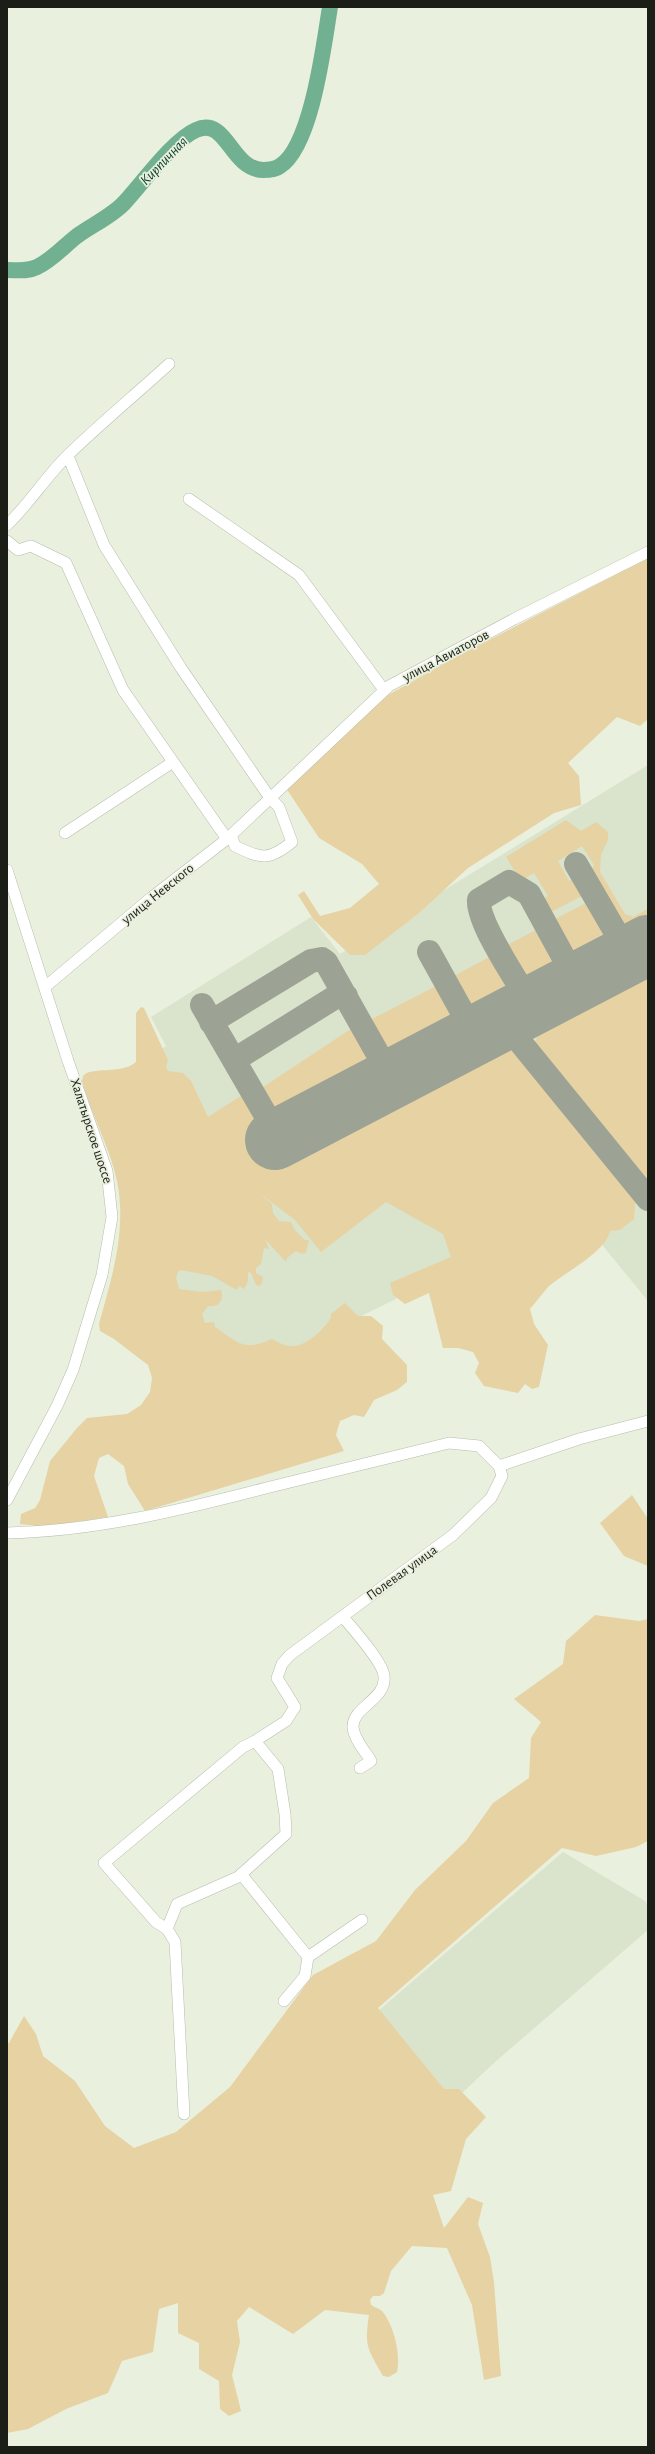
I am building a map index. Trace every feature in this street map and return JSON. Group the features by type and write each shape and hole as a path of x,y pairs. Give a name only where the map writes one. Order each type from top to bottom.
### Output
{"street":[{"path":"7,525 22,511 46,478 68,456 169,364"},
{"path":"7,541 18,550 31,546 66,563 123,690 173,762 235,846 258,857 278,854 292,842 279,807 270,798 181,668 104,545 68,456"},
{"path":"189,499 299,574 384,690"},
{"name":"улица Авиаторов","path":"270,798 384,690 514,619 648,552"},
{"path":"65,833 173,762"},
{"name":"улица Невского","path":"45,987 152,897 229,837 270,798"},
{"name":"Халатырское шоссе","path":"7,870 68,1061 107,1171 111,1195 111,1233 93,1306 68,1382 7,1500"},
{"path":"7,1533 36,1533 98,1526 161,1514 449,1443 479,1446 499,1466 580,1439 648,1421"},
{"name":"Полевая улица","path":"255,1740 286,1721 295,1707 277,1678 282,1664 290,1655 453,1535 491,1498 502,1476 499,1466"},
{"path":"343,1617 373,1655 384,1675 384,1684 378,1696 358,1714 353,1725 354,1734 371,1761 360,1768"},
{"path":"167,1929 177,1904 241,1874 286,1834 286,1814 278,1769 255,1740 243,1747 104,1863 156,1922 167,1929 175,1942 184,2114"},
{"path":"241,1874 308,1957"},
{"path":"284,2002 305,1976 308,1957 362,1920"}],"shaded area":[{"path":"648,558 648,719 640,726 617,717 568,763 579,776 581,805 554,813 468,868 419,913 365,955 350,955 313,919 298,895 304,891 320,916 350,908 379,884 362,864 319,838 284,785 388,695 460,655"},
{"path":"648,765 648,1301 559,1192 482,1256 209,1392 127,1196 144,1063 166,1046 151,1017 311,917 340,954"},
{"path":"566,820 581,831 596,822 608,832 608,840 601,855 600,872 625,914 633,917 648,909 648,921 624,933 620,930 591,879 590,874 594,865 582,846 558,861 569,881 577,876 586,894 547,914 539,901 548,896 534,873 521,881 506,857"},
{"path":"592,900 613,940 571,961 551,921"},
{"path":"542,927 562,966 526,985 505,946"},
{"path":"495,954 514,991 471,1013 452,977"},
{"path":"648,969 648,1183 538,1052 535,1041 544,1024"},
{"path":"438,985 457,1021 389,1056 370,1020"},
{"path":"141,1007 144,1008 168,1060 166,1067 168,1071 183,1073 191,1081 208,1117 247,1092 285,1158 503,1043 520,1050 636,1194 634,1219 620,1230 610,1231 607,1239 601,1247 584,1262 548,1287 530,1309 534,1324 548,1345 539,1387 532,1389 525,1384 518,1393 484,1386 475,1373 479,1363 473,1352 458,1348 443,1348 429,1293 405,1304 393,1295 390,1283 451,1257 443,1234 386,1202 321,1252 295,1220 258,1192 272,1204 273,1213 279,1221 291,1222 294,1229 305,1240 309,1240 306,1253 302,1254 296,1251 287,1258 286,1262 265,1239 269,1249 264,1248 261,1264 256,1268 256,1273 263,1277 262,1283 259,1286 256,1285 251,1273 248,1272 248,1281 244,1289 239,1286 237,1290 212,1276 181,1270 178,1272 176,1278 179,1289 203,1292 221,1290 222,1297 220,1302 215,1306 208,1306 202,1314 205,1323 214,1322 215,1327 242,1344 254,1345 272,1339 286,1345 294,1346 304,1343 315,1336 325,1326 331,1317 331,1314 345,1303 358,1316 371,1316 383,1326 382,1339 407,1365 407,1382 397,1390 374,1400 364,1417 354,1415 340,1421 336,1435 344,1451 145,1511 128,1484 124,1466 108,1454 99,1458 94,1476 108,1517 44,1527 20,1524 21,1514 35,1508 40,1500 50,1461 77,1428 87,1418 127,1414 141,1405 150,1392 152,1378 148,1365 114,1339 100,1331 99,1324 117,1253 120,1199 114,1168 82,1081 83,1076 87,1073 93,1071 115,1070 130,1066 136,1062 136,1013"},
{"path":"357,1025 377,1063 275,1117 260,1089"},
{"path":"632,1495 648,1519 648,1566 624,1556 600,1523"},
{"path":"595,1615 639,1621 648,1619 648,1841 636,1847 596,1856 562,1848 378,2008 444,2089 459,2089 486,2117 466,2139 451,2191 433,2195 444,2228 468,2197 483,2203 478,2224 490,2257 494,2282 501,2376 484,2380 472,2305 447,2248 412,2246 391,2271 384,2293 380,2296 373,2296 370,2300 371,2305 381,2310 386,2317 396,2340 398,2357 397,2372 389,2377 383,2376 368,2347 367,2334 369,2315 325,2310 293,2334 249,2307 237,2321 240,2342 232,2375 241,2411 229,2416 220,2409 219,2381 199,2369 199,2343 178,2333 178,2303 159,2309 153,2352 122,2361 108,2393 66,2409 28,2429 7,2433 7,2043 9,2043 24,2016 36,2034 43,2056 75,2081 105,2126 134,2148 176,2132 230,2087 313,1975 376,1941 415,1890 466,1841 493,1803 529,1778 531,1738 541,1722 514,1699 563,1664 566,1641"},
{"path":"563,1852 645,1901 648,1906 648,1930 495,2062 445,2109 370,2018"}],"waterway":[{"name":"Кирпичная","path":"7,270 30,270 37,267 53,257 77,236 114,212 124,203 168,152 187,135 196,130 206,128 215,130 222,136 235,153 252,167 265,170 274,169 280,166 291,155 300,138 308,116 320,68 330,7"}],"taxiway":[{"path":"576,864 629,955"},
{"path":"532,1006 491,938 480,910 479,900 509,882 529,894 577,982"},
{"path":"429,952 475,1035"},
{"path":"211,1022 311,961 322,959 326,962 392,1079"},
{"path":"234,1060 337,996 346,996"},
{"path":"202,1005 279,1138"},
{"path":"503,1021 648,1199"}],"runway":[{"path":"275,1140 648,945"}]}
